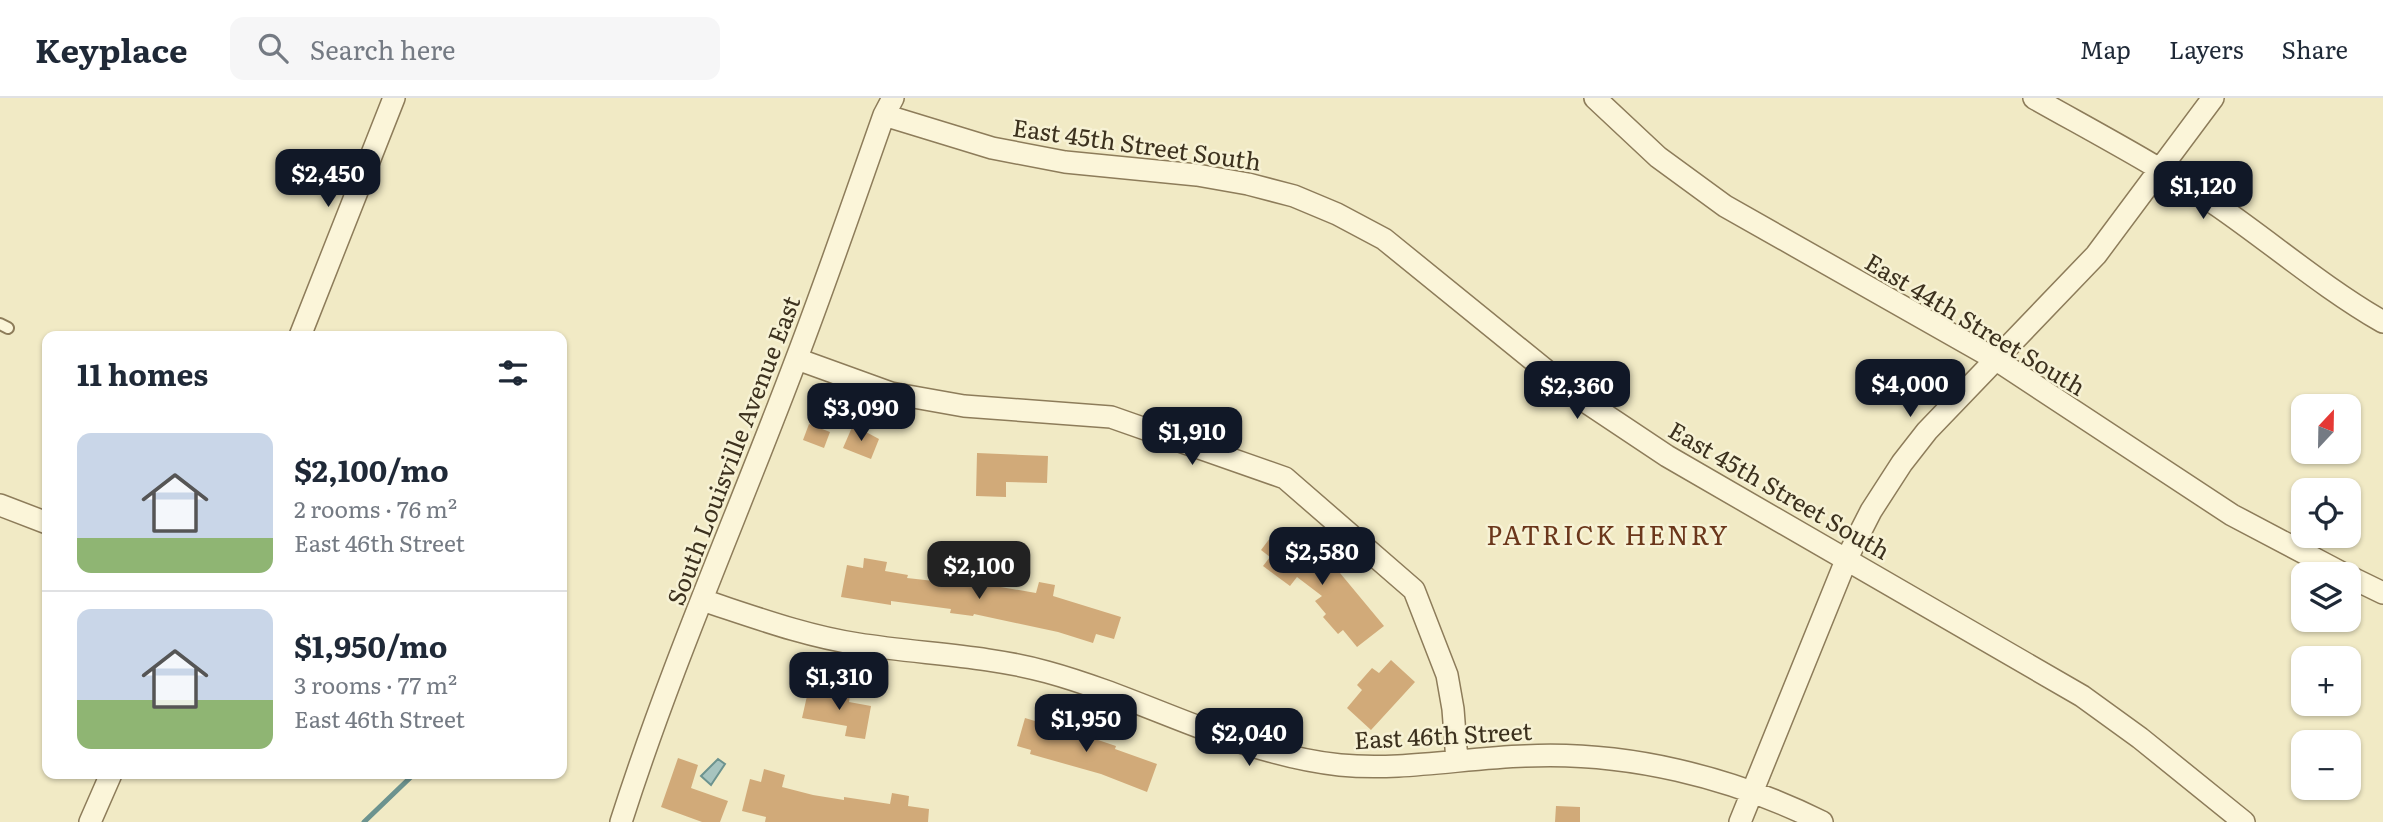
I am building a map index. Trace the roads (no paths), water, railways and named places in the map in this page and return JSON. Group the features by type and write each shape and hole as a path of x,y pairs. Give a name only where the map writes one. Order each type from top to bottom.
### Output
{"street":[{"path":"302,331 394,98"},
{"name":"East 44th Street South","path":"1595,98 1658,157 1725,206 1995,359 2232,516 2321,562"},
{"path":"2034,98 2159,168 2383,322"},
{"path":"1740,822 1847,558 1871,511 1902,463 1927,431 2096,255 2213,98"},
{"name":"South Louisville Avenue East","path":"621,822 634,780 797,359 889,106"},
{"name":"East 45th Street South","path":"889,106 992,148 1065,162 1197,175 1248,184 1294,196 1337,214 1384,239 1580,398 1667,456 2082,696 2140,738 2244,822"},
{"path":"797,359 891,393 964,406 1111,416 1285,478 1414,590 1447,676 1453,709 1457,761"},
{"path":"0,505 42,521"},
{"name":"East 44th Street South","path":"2361,582 2383,593"},
{"name":"East 46th Street","path":"702,600 815,635 1046,672 1119,695 1251,746 1296,757 1339,765 1384,766 1576,755 1690,773 1751,793 1822,822"},
{"path":"90,822 109,779"}],"water":[{"path":"718,759 725,764 711,785 701,776"}],"waterway":[{"path":"364,822 409,779"}],"district":[{"name":"PATRICK HENRY","path":"1608,533"}]}
